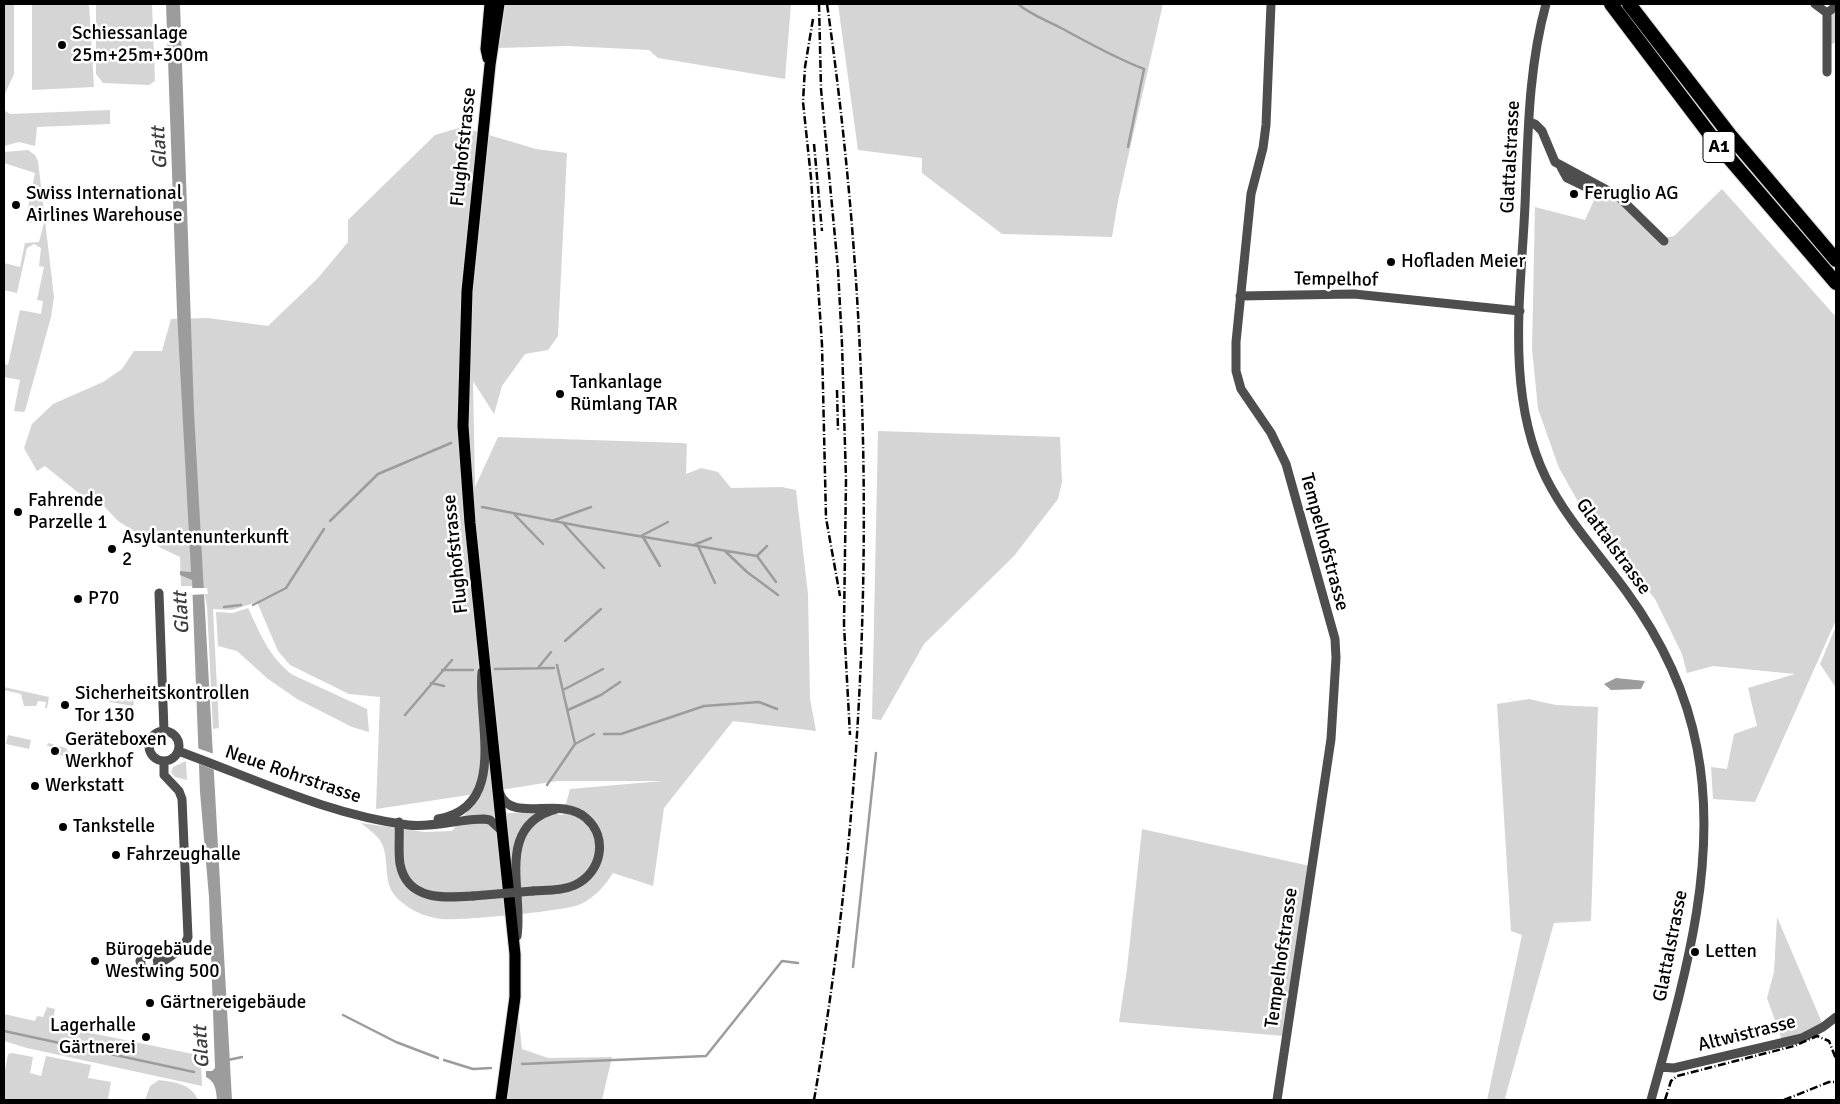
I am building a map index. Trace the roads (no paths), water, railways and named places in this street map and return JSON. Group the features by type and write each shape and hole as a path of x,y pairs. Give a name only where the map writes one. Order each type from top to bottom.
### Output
{"highway":[{"name":"A1","path":"1611,4 1718,144 1836,283"},
{"name":"A1","path":"1630,4 1719,122 1836,260"}],"main road":[{"path":"490,4 486,50 490,65"},
{"name":"Flughofstrasse","path":"499,4 490,65 467,291 463,426 468,507 515,954 515,997 501,1100"}],"street":[{"name":"Tempelhofstrasse","path":"1271,4 1266,125 1263,148 1251,194 1236,342 1236,371 1241,389 1271,433 1286,464 1335,639 1336,658 1331,739 1278,1100"},
{"name":"Glattalstrasse","path":"1546,4 1533,64 1520,311 1519,351 1522,392 1528,428 1546,478 1572,520 1656,634 1678,681 1697,746 1704,817 1700,888 1690,944 1651,1100"},
{"path":"1815,4 1827,13"},
{"path":"1827,13 1836,6"},
{"path":"1827,13 1827,72"},
{"path":"1529,122 1535,124 1542,131 1551,156 1562,167 1618,196 1664,241"},
{"path":"1562,167 1567,178 1590,188"},
{"name":"Tempelhof","path":"1240,296 1354,294 1520,311"},
{"path":"159,594 164,731"},
{"name":"Neue Rohrstrasse","path":"399,822 446,818 470,804 480,790 485,762 480,690 484,654"},
{"path":"164,731 172,733 177,739 182,752 164,761 153,756 149,746 153,735 164,731"},
{"name":"Neue Rohrstrasse","path":"182,752 231,771 360,815 407,825 484,819 490,820 502,831"},
{"path":"158,964 179,952 185,945 188,937 182,799 179,791 164,775 164,761"},
{"path":"399,822 400,864 410,884 423,893 434,897 473,896 573,886 589,875 598,860 600,842 591,823 577,812 559,809 510,808 503,802 498,788"},
{"path":"515,954 518,932 516,856 520,838 536,818 559,809"},
{"name":"Altwistrasse","path":"1660,1067 1674,1068 1802,1038 1823,1027 1836,1017"}],"waterway":[{"path":"1018,4 1033,14 1102,50 1144,69 1128,147"},
{"path":"330,521 378,474 451,443"},
{"path":"482,507 585,527 757,556 776,582"},
{"path":"552,521 591,507"},
{"path":"515,515 543,544"},
{"path":"641,536 668,522"},
{"path":"563,523 604,568"},
{"path":"253,605 286,588 324,529"},
{"path":"643,537 660,566"},
{"path":"694,545 711,538"},
{"path":"698,546 715,583"},
{"path":"757,556 767,546"},
{"path":"725,551 747,572 778,595"},
{"path":"224,607 241,605"},
{"path":"565,641 601,609"},
{"path":"538,668 551,652"},
{"path":"405,715 452,660"},
{"path":"557,665 575,744"},
{"path":"495,669 554,668"},
{"path":"563,690 603,669"},
{"path":"442,670 473,670"},
{"path":"568,710 601,695 620,682"},
{"path":"431,683 444,686"},
{"path":"604,734 621,734 704,706 759,702 777,709"},
{"path":"547,785 575,744 594,734"},
{"path":"853,967 876,753"},
{"path":"522,1064 706,1056 782,961 798,963"},
{"path":"343,1015 396,1042 438,1058"},
{"name":"Glatt","path":"4,1031 194,1072"},
{"path":"228,1060 242,1057"},
{"path":"444,1060 473,1069 491,1068"}],"railway":[{"path":"819,4 821,89 838,269 842,344 846,480 844,625 850,735"},
{"path":"814,1100 835,964 850,827 860,690 864,552 862,415 856,277 844,140 827,4"},
{"path":"813,19 805,67 803,102 811,178 822,345 826,518 840,596"},
{"path":"814,144 822,231"},
{"path":"837,390 838,430"},
{"path":"1665,1100 1671,1081 1677,1076 1794,1046 1817,1036 1829,1041 1836,1059"},
{"path":"1784,1100 1829,1082 1836,1082"}],"place":[{"name":"Schiessanlage 25m+25m+300m","path":"62,45"},
{"name":"Feruglio AG","path":"1574,194"},
{"name":"Swiss International Airlines Warehouse","path":"16,205"},
{"name":"Hofladen Meier","path":"1391,262"},
{"name":"Tankanlage Rümlang TAR","path":"560,394"},
{"name":"Fahrende Parzelle 1","path":"18,512"},
{"name":"Asylantenunterkunft 2","path":"112,549"},
{"name":"P70","path":"78,599"},
{"name":"Sicherheitskontrollen Tor 130","path":"65,705"},
{"name":"Geräteboxen Werkhof","path":"55,751"},
{"name":"Werkstatt","path":"35,786"},
{"name":"Tankstelle","path":"63,827"},
{"name":"Fahrzeughalle","path":"116,855"},
{"name":"Letten","path":"1695,952"},
{"name":"Bürogebäude Westwing 500","path":"95,961"},
{"name":"Gärtnereigebäude","path":"150,1003"},
{"name":"Lagerhalle Gärtnerei","path":"146,1037"}]}
